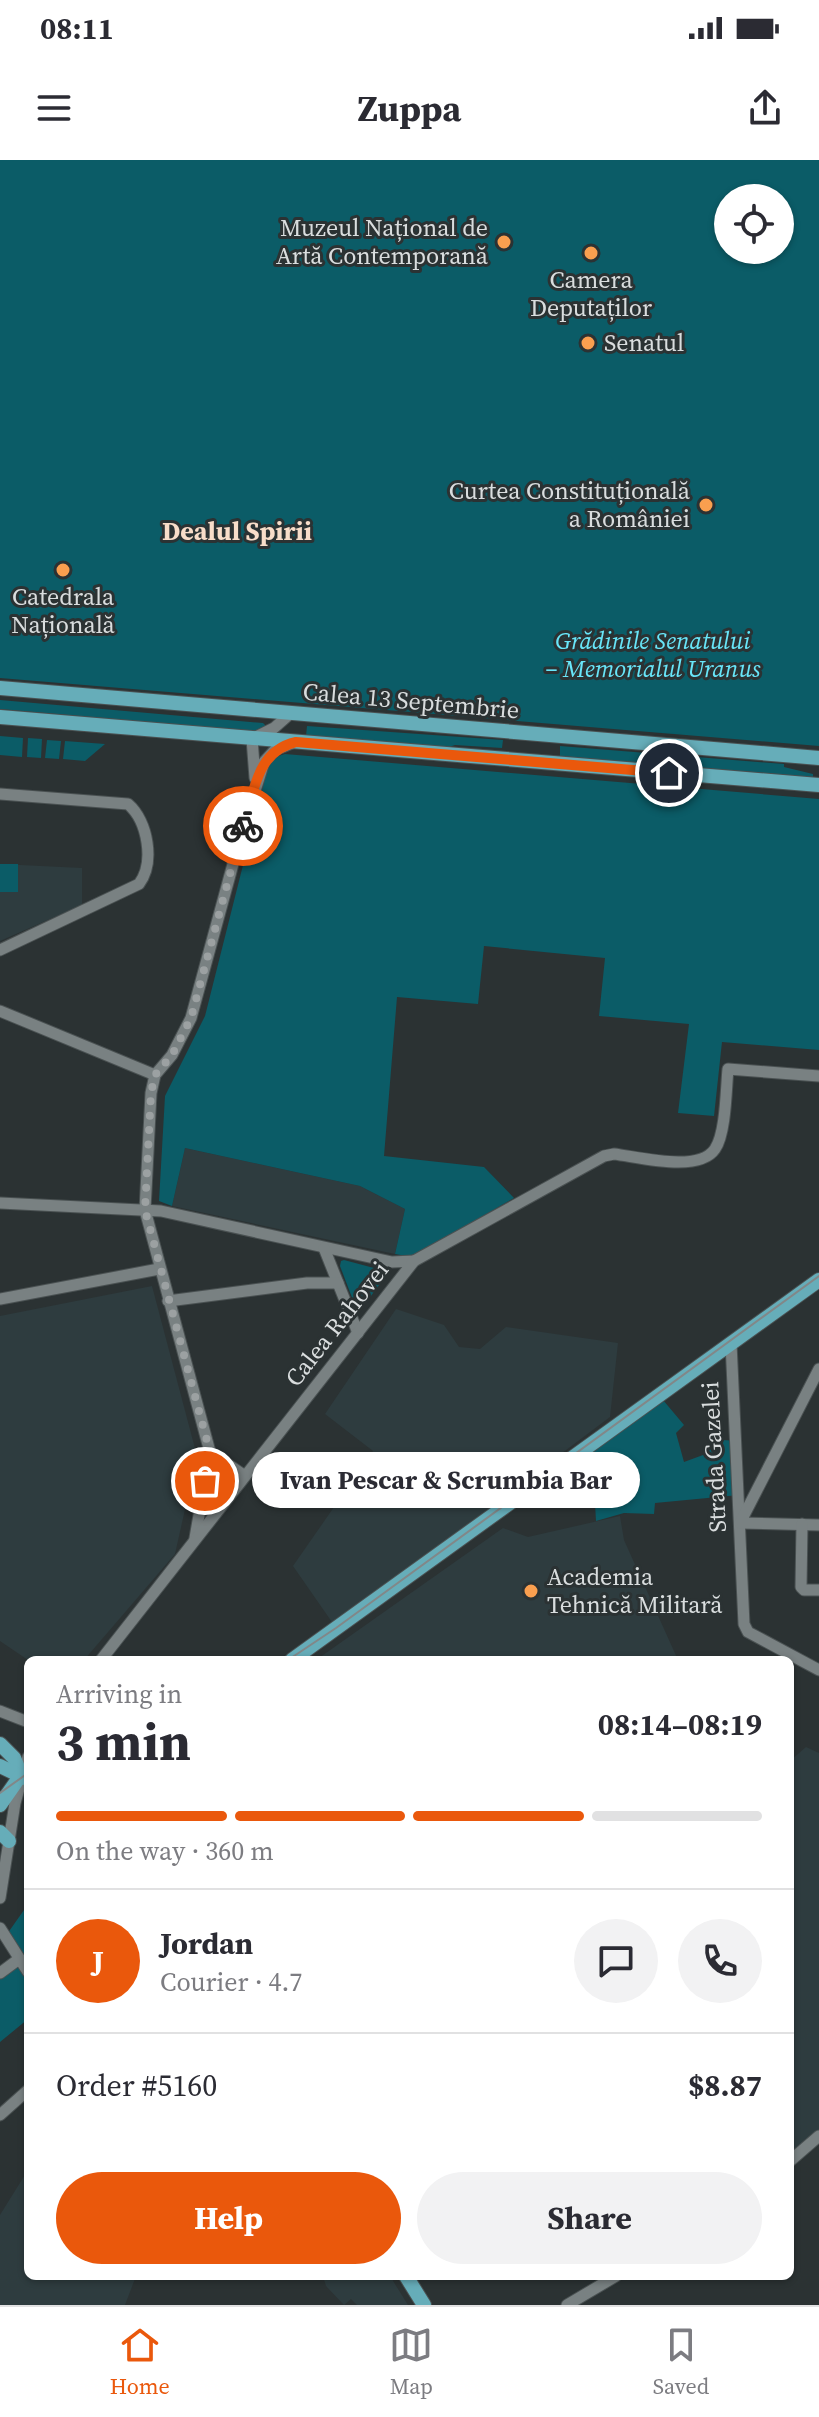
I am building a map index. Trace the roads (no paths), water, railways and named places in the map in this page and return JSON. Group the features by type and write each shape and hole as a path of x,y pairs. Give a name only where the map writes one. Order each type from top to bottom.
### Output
{"main road":[{"name":"Calea 13 Septembrie","path":"0,688 819,758"},
{"name":"Calea 13 Septembrie","path":"0,717 819,785"},
{"path":"505,760 507,731"},
{"path":"544,762 546,735"},
{"path":"298,1656 819,1280"},
{"path":"0,1744 24,1772"},
{"path":"0,1766 24,1774"},
{"path":"0,1782 24,1776"},
{"path":"0,1805 24,1777"},
{"path":"408,2280 424,2305"}],"street":[{"path":"255,787 252,739 274,728 291,713"},
{"path":"195,1539 210,1452 145,1210 151,1093 155,1075 172,1055 191,1018 264,762 270,753 296,742"},
{"path":"0,794 128,804 141,820 148,868 139,884 0,950"},
{"path":"0,1011 155,1075"},
{"name":"Calea Rahovei","path":"104,1656 414,1261 604,1156 614,1154 686,1163 706,1158 715,1149 719,1137 728,1069 819,1076"},
{"path":"0,1203 145,1210 195,1217 392,1262 414,1261"},
{"path":"324,1248 358,1333"},
{"path":"0,1299 159,1269"},
{"path":"168,1301 307,1283 338,1283"},
{"name":"Strada Gazelei","path":"731,1343 744,1624 748,1632 793,1656"},
{"path":"819,1369 740,1523 819,1525"},
{"path":"210,1452 245,1476"},
{"path":"802,1524 801,1587 804,1590 819,1590"},
{"name":"Strada Gazelei","path":"794,1657 819,1670"},
{"path":"0,1711 24,1720"},
{"path":"0,1898 4,1837 24,1781"},
{"path":"0,1928 24,1966"},
{"path":"0,1973 19,1959"},
{"path":"0,2115 24,2094"},
{"path":"794,2158 819,2136"},
{"path":"567,2305 609,2280"}],"tram line":[{"path":"294,1656 819,1276"},
{"path":"0,1793 24,1776"}],"place":[{"name":"Muzeul Național de Artă Contemporană","path":"504,242"},
{"name":"Camera Deputaților","path":"591,253"},
{"name":"Senatul","path":"588,343"},
{"name":"Curtea Constituțională a României","path":"706,505"},
{"name":"Catedrala Națională","path":"63,570"},
{"name":"Ivan Pescar & Scrumbia Bar","path":"205,1481"},
{"name":"Academia Tehnică Militară","path":"531,1591"}],"district":[{"name":"Dealul Spirii","path":"237,531"}],"park label":[{"name":"Grădinile Senatului – Memorialul Uranus","path":"653,655"}]}
